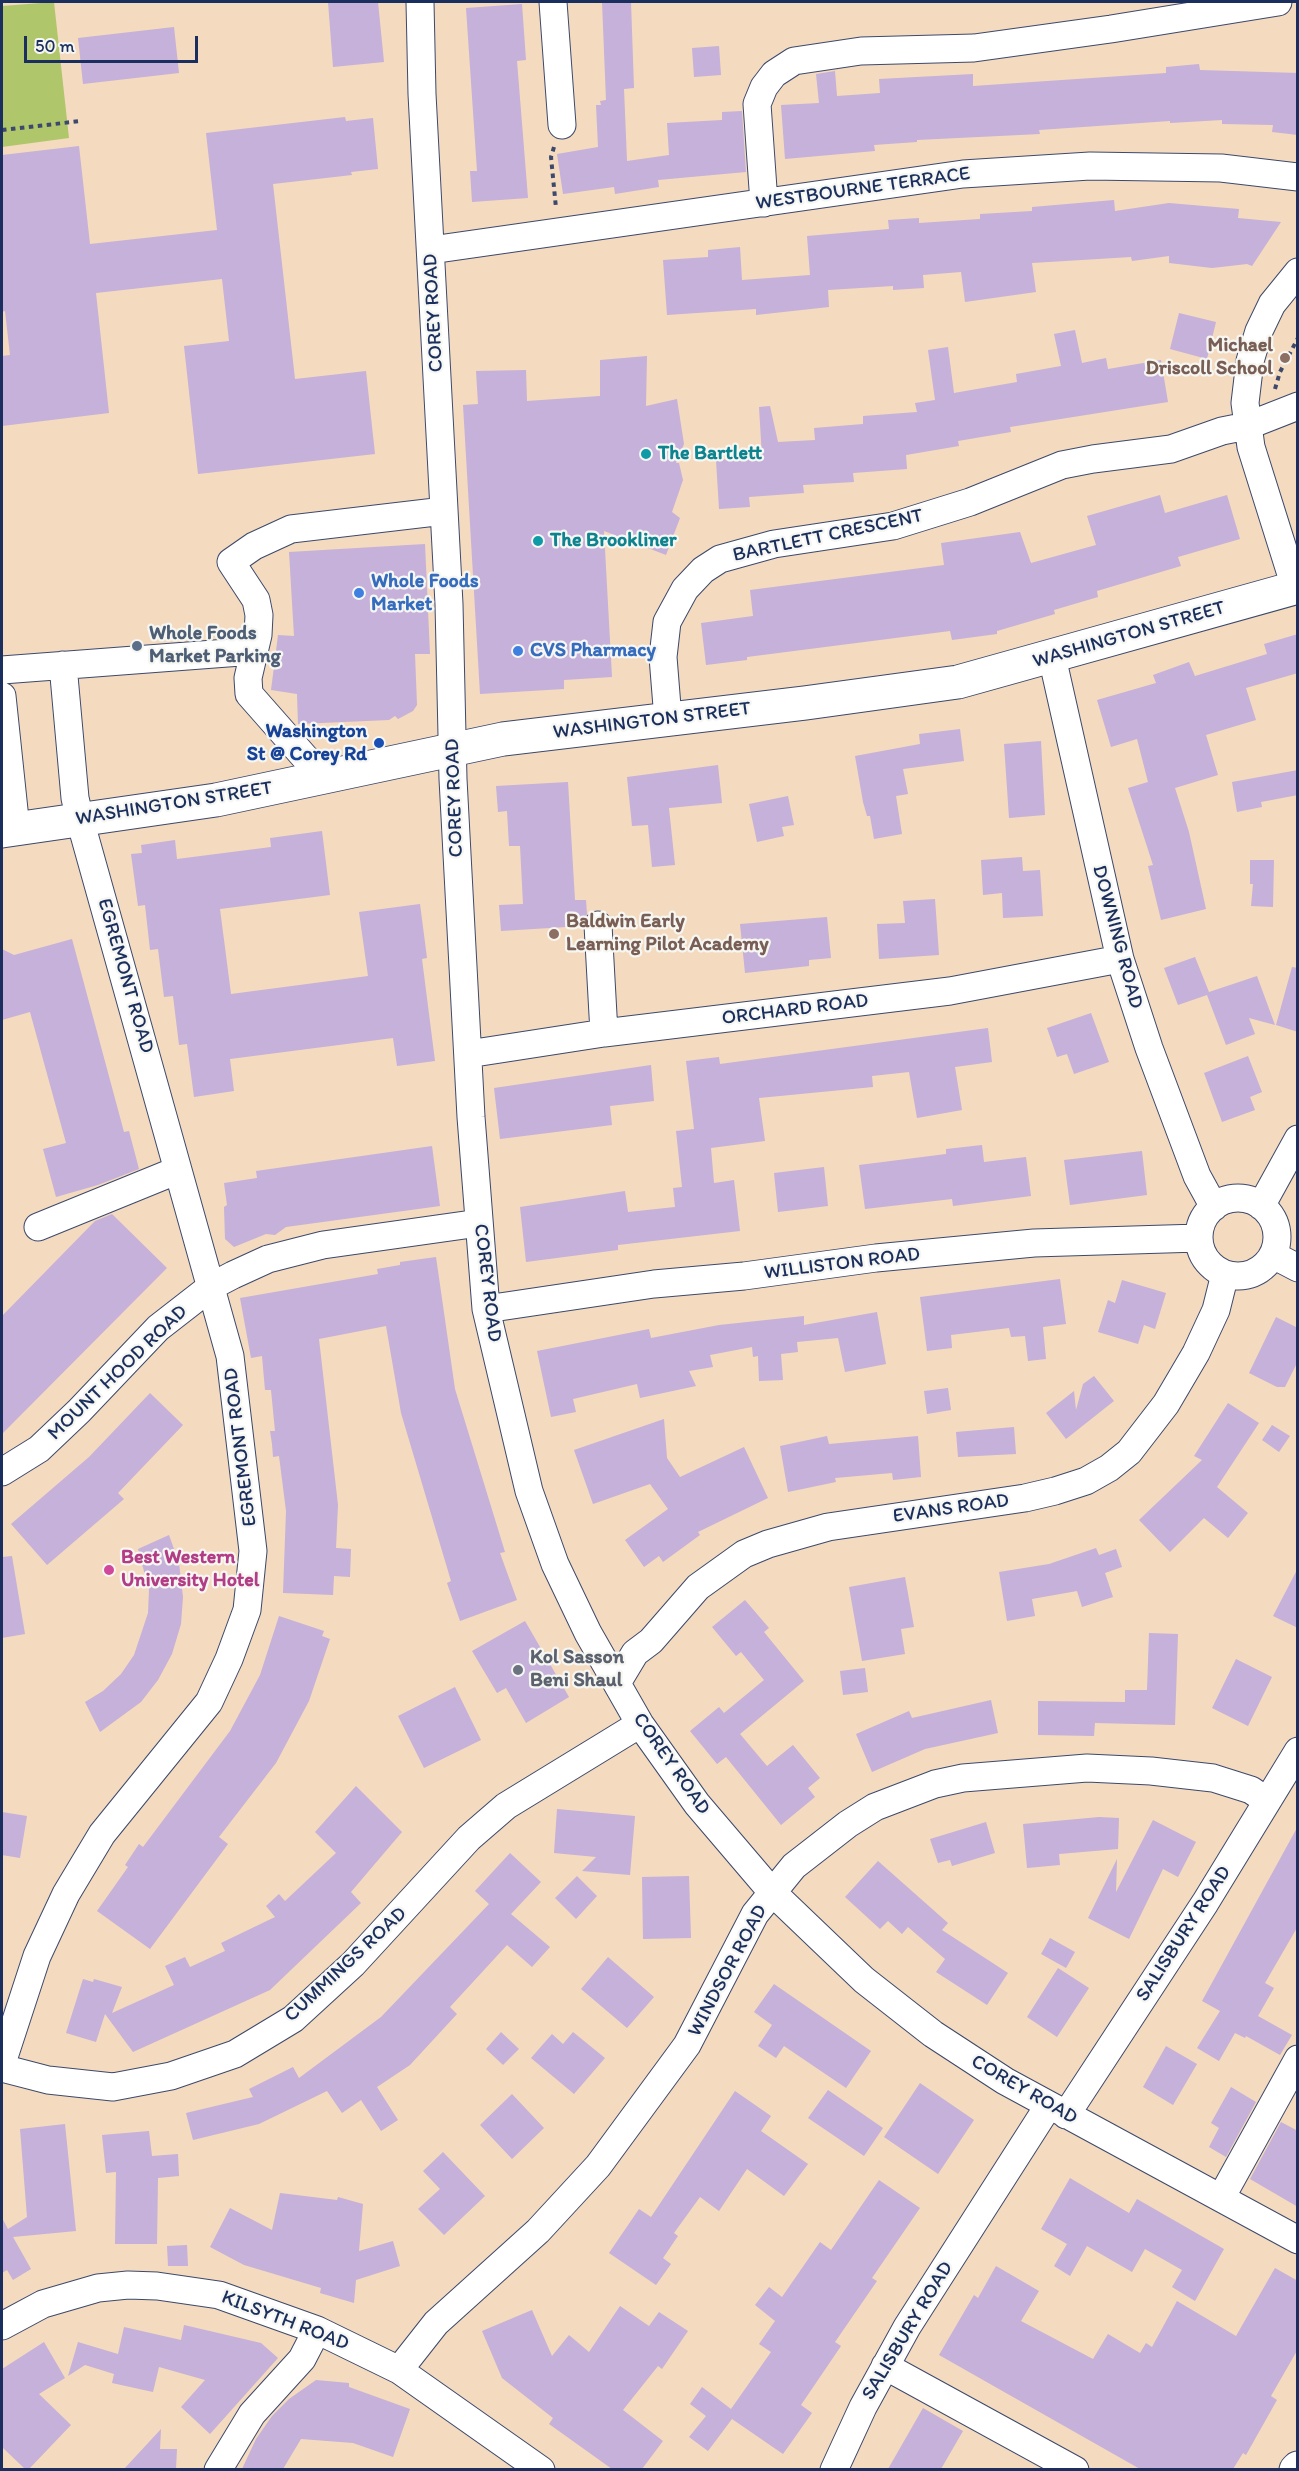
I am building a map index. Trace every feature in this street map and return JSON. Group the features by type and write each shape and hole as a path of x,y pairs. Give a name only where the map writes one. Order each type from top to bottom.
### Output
{"main road":[{"name":"WASHINGTON STREET","path":"9,830 216,800 503,739 931,687 1052,657 1296,587"}],"street":[{"name":"COREY ROAD","path":"420,2 422,94 444,511 453,749 479,1223 486,1309 526,1481 541,1528 575,1608 640,1724 697,1804 772,1892 864,1980 896,2007 967,2058 1298,2240"},
{"path":"553,2 562,125"},
{"path":"764,203 757,104 764,87 774,74 794,61 861,51 974,48 1122,28 1278,2"},
{"name":"WESTBOURNE TERRACE","path":"431,250 963,174 1090,166 1221,168 1298,177"},
{"path":"1296,587 1264,489 1247,426 1246,382 1257,337 1272,304 1298,272"},
{"name":"BARTLETT CRESCENT","path":"668,719 663,657 667,622 685,588 703,570 720,559 774,544 893,526 970,502 1062,465 1172,449 1222,430 1247,426 1298,406"},
{"path":"323,778 249,694 247,683 260,626 258,610 253,595 231,562 254,546 291,529 444,511"},
{"path":"2,670 254,651"},
{"name":"DOWNING ROAD","path":"1052,657 1120,959 1149,1048 1193,1165 1214,1207"},
{"name":"EGREMONT ROAD","path":"2,2063 38,1956 66,1894 102,1834 209,1702 229,1659 247,1610 254,1599 253,1551 243,1446 241,1377 230,1356 213,1286 178,1170 80,820 75,798 63,665"},
{"path":"2,696 9,830"},
{"path":"598,925 604,1034"},
{"name":"ORCHARD ROAD","path":"468,1054 604,1034 950,991 1120,959"},
{"path":"1261,1206 1298,1139"},
{"path":"38,1227 178,1170"},
{"path":"1237,1198 1261,1206 1271,1215 1276,1228 1277,1242 1273,1255 1257,1272 1241,1276 1225,1274 1206,1260 1199,1238 1203,1221 1214,1207 1237,1198"},
{"name":"MOUNT HOOD ROAD","path":"2,1472 39,1449 79,1411 158,1328 213,1286 253,1265 290,1252 389,1234 479,1223"},
{"name":"WILLISTON ROAD","path":"486,1309 654,1284 744,1276 876,1258 1034,1243 1199,1238"},
{"path":"1273,1255 1298,1268"},
{"name":"EVANS ROAD","path":"617,1683 635,1653 651,1641 698,1587 744,1554 777,1541 828,1527 1045,1494 1086,1482 1109,1468 1129,1452 1148,1430 1184,1373 1216,1310 1225,1274"},
{"name":"CUMMINGS ROAD","path":"2,2068 48,2080 113,2087 171,2076 236,2054 293,2019 353,1964 469,1838 506,1806 640,1724"},
{"name":"SALISBURY ROAD","path":"834,2469 907,2327 1205,1902 1298,1751"},
{"name":"WINDSOR ROAD","path":"399,2370 436,2323 562,2207 626,2132 687,2045 711,2002 740,1939 772,1892 794,1866 875,1807 906,1793 963,1778 1087,1768 1151,1771 1213,1778 1251,1790 1267,1801"},
{"path":"1221,2198 1298,2059"},
{"name":"KILSYTH ROAD","path":"2,2326 34,2308 71,2294 128,2285 187,2289 219,2295 317,2330 399,2370 541,2469"},
{"path":"218,2469 252,2414 302,2359 317,2330"},
{"path":"885,2366 1075,2469"}],"path":[{"path":"2,130 81,121"},
{"path":"559,232 551,157 562,125"},
{"path":"1275,390 1280,372 1298,338"}],"green space":[{"path":"54,2 69,138 2,147 2,6"}],"building":[{"path":"328,2 378,2 384,62 333,67"},
{"path":"602,2 631,2 634,88 624,89 627,161 669,155 667,123 722,120 722,112 742,111 746,172 658,180 659,187 615,194 614,187 563,194 557,154 598,147 596,105 601,105 600,101 606,100"},
{"path":"522,4 526,60 517,61 528,198 472,202 470,171 477,171 466,8"},
{"path":"174,27 179,73 83,84 78,38"},
{"path":"719,46 721,75 694,77 692,48"},
{"path":"1199,64 1200,70 1298,73 1298,135 1272,132 1273,125 1222,124 1222,120 1170,123 1170,121 1039,130 1040,134 917,140 917,142 874,145 875,151 785,159 781,105 819,103 816,74 835,71 837,96 880,93 879,79 973,74 973,86 1166,73 1166,67"},
{"path":"345,117 346,121 373,118 378,169 351,172 352,175 273,184 295,379 366,371 375,454 198,474 184,346 229,341 222,279 96,293 109,413 2,426 2,356 10,355 5,311 2,312 2,155 79,146 90,244 217,230 206,133"},
{"path":"1114,200 1115,211 1169,203 1239,209 1238,218 1281,222 1252,266 1247,264 1212,268 1169,263 1169,256 1132,261 1131,257 1032,263 1036,292 965,302 961,272 923,275 924,288 893,290 893,286 828,290 829,307 756,315 756,309 667,315 663,260 708,257 708,250 740,247 742,280 810,275 807,236 889,229 888,220 919,218 919,223 980,219 980,214 1032,211 1032,207"},
{"path":"1179,313 1216,322 1207,359 1170,349"},
{"path":"1075,330 1082,363 1106,358 1108,369 1161,360 1168,402 1010,427 1011,432 958,441 959,446 906,455 907,469 853,473 854,482 803,485 804,493 749,497 750,507 719,509 716,460 762,457 759,407 770,406 778,442 815,440 814,428 863,424 863,416 917,412 915,403 935,400 928,350 948,347 954,393 1017,382 1016,374 1061,366 1054,334"},
{"name":"The Brookliner","path":"647,356 646,406 677,399 684,444 676,463 679,463 683,480 672,512 680,518 666,555 604,531 612,677 564,680 564,689 480,694 463,405 478,404 476,371 526,370 527,401 600,396 600,360"},
{"path":"1160,495 1165,513 1227,495 1240,539 1178,557 1181,566 1097,591 1098,597 1054,610 1055,614 997,631 997,634 952,640 950,631 747,657 747,660 706,665 701,623 753,616 750,590 944,565 941,543 1020,532 1031,563 1096,545 1087,516"},
{"name":"Whole Foods Market","path":"425,544 430,654 415,654 417,705 413,711 398,719 395,716 389,720 298,724 297,694 271,690 278,635 294,636 289,552"},
{"path":"1298,634 1298,673 1246,688 1256,720 1206,735 1218,775 1175,788 1189,832 1206,909 1161,920 1148,866 1153,865 1128,788 1148,782 1137,739 1111,747 1097,700 1156,683 1153,675 1189,662 1195,676 1267,654 1264,644"},
{"path":"960,729 964,761 903,769 908,794 896,796 902,834 874,839 870,816 867,816 863,802 855,756 920,744 919,734"},
{"path":"1041,741 1045,815 1009,818 1004,744"},
{"path":"718,765 722,803 669,808 675,865 652,867 648,825 632,826 627,777"},
{"path":"1298,770 1298,795 1261,802 1262,807 1237,812 1232,782"},
{"path":"568,782 575,900 586,900 587,914 582,926 501,931 499,905 523,904 520,846 509,846 507,811 498,812 496,786"},
{"path":"788,796 794,825 782,827 784,836 757,842 749,804"},
{"path":"322,831 330,895 220,909 231,994 368,976 359,912 420,904 427,958 422,959 435,1061 397,1066 393,1038 230,1059 234,1091 194,1097 187,1044 179,1045 173,996 164,997 158,949 150,950 145,905 138,906 131,854 142,853 141,845 175,840 177,859 271,847 270,838"},
{"path":"1022,857 1023,871 1040,870 1043,916 1003,918 1002,893 983,895 981,860"},
{"path":"1250,860 1274,860 1273,907 1251,906 1253,884 1250,884"},
{"path":"935,899 939,955 879,959 877,924 905,923 903,901"},
{"path":"827,917 831,958 809,960 809,966 745,973 740,924"},
{"path":"72,939 124,1132 129,1131 139,1169 98,1185 56,1197 43,1149 66,1143 30,1012 2,1020 2,949 14,955"},
{"path":"1195,957 1209,992 1257,976 1275,1025 1249,1018 1255,1034 1226,1045 1207,995 1178,1005 1164,968"},
{"path":"1292,967 1298,968 1298,1032 1276,1025"},
{"path":"1091,1013 1109,1062 1074,1074 1067,1054 1057,1057 1047,1028"},
{"path":"988,1028 992,1062 955,1067 962,1110 917,1118 909,1072 872,1076 873,1087 759,1098 765,1141 711,1148 714,1183 734,1180 740,1231 618,1245 618,1250 526,1262 520,1207 625,1191 628,1212 675,1207 673,1188 682,1187 676,1131 694,1129 686,1061 719,1057 720,1064"},
{"path":"1248,1056 1262,1092 1250,1097 1255,1110 1222,1122 1204,1073"},
{"path":"651,1065 654,1101 610,1106 612,1125 500,1139 494,1088"},
{"path":"982,1145 984,1162 1026,1157 1031,1196 953,1206 952,1199 865,1209 859,1165 946,1154 946,1149"},
{"path":"432,1146 440,1206 286,1227 275,1235 266,1234 234,1247 225,1239 224,1207 227,1205 224,1183 257,1178 256,1171"},
{"path":"1142,1151 1147,1195 1070,1205 1064,1160"},
{"path":"824,1167 828,1206 778,1212 774,1173"},
{"path":"112,1214 167,1268 2,1434 2,1316 95,1221"},
{"path":"436,1257 455,1389 505,1552 500,1553 517,1600 460,1621 447,1583 451,1581 401,1413 386,1326 319,1339 338,1505 336,1548 351,1549 350,1577 334,1576 333,1595 283,1593 286,1511 279,1456 273,1457 270,1431 275,1431 271,1390 265,1390 262,1356 251,1358 240,1298 378,1274 377,1269 400,1265 400,1262"},
{"path":"1060,1279 1066,1324 1043,1327 1046,1359 1028,1361 1025,1336 1011,1337 1009,1328 951,1335 952,1348 927,1351 920,1297"},
{"path":"1122,1280 1166,1293 1155,1329 1144,1325 1138,1344 1098,1332 1108,1300 1115,1303"},
{"path":"877,1312 886,1364 845,1372 838,1338 797,1342 798,1352 781,1354 783,1380 759,1381 758,1356 753,1357 752,1347 710,1355 713,1367 689,1371 696,1386 640,1398 637,1384 573,1399 576,1412 551,1417 537,1351 649,1329 651,1338 719,1325 804,1316 804,1325"},
{"path":"1276,1317 1298,1328 1298,1361 1285,1387 1277,1387 1249,1373"},
{"path":"1094,1376 1114,1401 1066,1439 1046,1413 1074,1391 1076,1410 1083,1384"},
{"path":"948,1388 951,1410 927,1414 924,1391"},
{"path":"150,1393 183,1425 118,1493 124,1499 47,1565 11,1524 89,1457"},
{"path":"1228,1403 1259,1423 1217,1487 1248,1513 1228,1538 1204,1518 1170,1552 1139,1520 1202,1460 1194,1456"},
{"path":"664,1419 667,1458 680,1477 744,1447 768,1498 698,1532 700,1535 663,1562 659,1556 644,1567 625,1540 668,1509 650,1484 593,1504 574,1450"},
{"path":"1272,1425 1290,1436 1279,1452 1262,1440"},
{"path":"1014,1427 1016,1454 958,1457 956,1432"},
{"path":"827,1436 829,1444 918,1436 921,1477 893,1480 892,1473 835,1478 836,1482 788,1492 780,1446"},
{"path":"169,1535 179,1563 183,1597 181,1624 172,1654 158,1680 141,1702 100,1732 85,1702 103,1691 121,1674 134,1655 148,1613 149,1590 138,1549"},
{"path":"1096,1548 1099,1555 1116,1549 1122,1567 1105,1573 1113,1597 1082,1607 1077,1591 1032,1599 1035,1616 1007,1621 999,1572 1049,1564"},
{"path":"12,1556 25,1634 2,1638 2,1557"},
{"path":"1298,1568 1298,1628 1273,1616"},
{"path":"905,1577 914,1627 901,1629 905,1654 862,1661 849,1587"},
{"path":"745,1600 769,1628 764,1632 804,1681 740,1734 767,1766 793,1745 820,1778 808,1788 815,1797 781,1825 726,1757 717,1764 690,1731 719,1707 724,1713 764,1680 741,1652 736,1656 712,1627"},
{"path":"279,1616 324,1631 322,1636 330,1639 309,1701 276,1763 219,1837 228,1844 150,1949 97,1911 128,1867 125,1865 139,1844 143,1847 230,1731 260,1675"},
{"name":"Kol Sasson Beni Shaul","path":"525,1621 569,1697 526,1723 506,1688 497,1693 472,1651"},
{"path":"1149,1633 1178,1634 1175,1725 1095,1723 1094,1736 1038,1735 1038,1701 1125,1702 1125,1690 1147,1690"},
{"path":"1236,1659 1272,1677 1248,1726 1212,1708"},
{"path":"865,1668 868,1692 843,1695 840,1671"},
{"path":"455,1687 481,1740 424,1768 398,1716"},
{"path":"991,1700 998,1733 925,1749 872,1772 856,1734 909,1711 912,1718"},
{"path":"356,1786 402,1832 351,1892 361,1903 270,1990 133,2052 105,2014 96,2042 66,2033 83,1979 93,1982 94,1979 122,1987 112,2013 174,1985 165,1966 185,1957 190,1967 225,1951 221,1943 275,1917 266,1906 279,1894 285,1901 336,1853 315,1832"},
{"path":"557,1809 635,1816 630,1875 582,1871 596,1857 554,1853"},
{"path":"2,1812 27,1816 20,1858 2,1855"},
{"path":"1099,1817 1119,1818 1118,1849 1059,1854 1060,1865 1027,1868 1023,1824"},
{"path":"1153,1820 1196,1842 1178,1877 1163,1869 1129,1939 1088,1918 1117,1859 1116,1892"},
{"path":"986,1822 995,1853 952,1866 950,1860 938,1863 930,1839"},
{"path":"1298,1826 1298,1926 1265,1983 1274,1988 1258,2016 1292,2035 1280,2055 1246,2036 1245,2038 1235,2033 1219,2061 1197,2048 1220,2011 1202,2001"},
{"path":"510,1853 541,1882 511,1914 550,1947 532,1967 507,1945 450,2007 457,2014 410,2065 377,2087 398,2120 381,2131 361,2100 342,2113 327,2091 259,2124 193,2140 186,2113 253,2097 249,2089 293,2067 299,2078 381,2017 489,1904 475,1891"},
{"path":"878,1861 948,1923 942,1930 1008,1973 987,2005 936,1972 945,1959 908,1927 902,1934 888,1921 880,1929 845,1897"},
{"path":"577,1876 597,1896 576,1919 555,1898"},
{"path":"689,1876 691,1938 643,1939 642,1877"},
{"path":"1050,1938 1075,1952 1066,1968 1041,1954"},
{"path":"608,1957 654,1997 627,2028 581,1989"},
{"path":"1058,1968 1089,1988 1057,2037 1027,2017"},
{"path":"774,1984 871,2051 846,2088 784,2046 776,2058 758,2046 772,2025 754,2012"},
{"path":"501,2032 519,2049 503,2065 486,2049"},
{"path":"573,2032 605,2058 574,2094 531,2058 552,2034 563,2044"},
{"path":"1166,2046 1197,2064 1173,2105 1143,2087"},
{"path":"920,2083 974,2120 938,2174 884,2137"},
{"path":"1231,2087 1256,2102 1226,2157 1209,2147 1219,2128 1211,2123"},
{"path":"828,2090 883,2128 864,2156 808,2118"},
{"path":"735,2091 771,2116 761,2131 808,2164 784,2196 747,2169 719,2211 700,2197 674,2233 678,2236 663,2258 671,2264 656,2285 609,2253 639,2209 651,2217"},
{"path":"512,2094 544,2128 512,2159 480,2125"},
{"path":"1281,2122 1298,2131 1298,2207 1250,2179"},
{"path":"65,2124 76,2231 13,2237 31,2269 13,2280 7,2270 2,2273 2,2218 8,2229 27,2217 20,2129"},
{"path":"149,2131 152,2156 178,2154 179,2176 158,2178 157,2244 115,2244 116,2172 106,2173 102,2135"},
{"path":"443,2152 485,2196 444,2235 418,2209 440,2189 423,2171"},
{"path":"1070,2178 1129,2213 1137,2199 1224,2249 1195,2301 1172,2287 1182,2270 1145,2249 1132,2272 1087,2246 1070,2276 1054,2266 1067,2244 1041,2229"},
{"path":"879,2180 920,2208 872,2278 877,2281 835,2342 841,2346 801,2405 812,2413 783,2454 732,2419 708,2451 689,2437 706,2416 690,2404 702,2387 731,2409 771,2352 759,2344 775,2321 755,2305 769,2287 782,2297 820,2242 831,2250"},
{"path":"280,2193 337,2200 338,2197 363,2204 359,2251 393,2241 400,2266 356,2280 354,2303 320,2293 321,2288 244,2265 210,2247 230,2208 272,2230"},
{"path":"187,2245 188,2266 168,2266 167,2246"},
{"path":"996,2266 1039,2291 1021,2321 1093,2359 1108,2334 1140,2353 1146,2343 1152,2347 1177,2301 1236,2336 1275,2268 1298,2281 1298,2349 1271,2396 1277,2400 1246,2455 1243,2453 1233,2469 1140,2469 939,2355 974,2295 978,2298"},
{"path":"620,2306 649,2326 659,2312 688,2331 662,2369 658,2366 623,2410 663,2441 642,2469 612,2469 549,2424 553,2418 502,2378 482,2331 532,2310 552,2356 569,2335 589,2352"},
{"path":"184,2325 261,2343 278,2358 210,2434 181,2407 205,2380 159,2367 153,2392 112,2383 114,2374 85,2365 68,2376 78,2342 118,2354 124,2327 181,2340"},
{"path":"44,2342 65,2378 39,2394 71,2425 29,2469 25,2469 2,2447 2,2369"},
{"path":"316,2380 349,2383 349,2387 410,2409 393,2457 353,2443 301,2439 283,2469 242,2469 256,2439 272,2416 289,2399"},
{"path":"923,2408 963,2431 941,2469 888,2469"},
{"path":"161,2429 160,2449 177,2449 176,2469 124,2469"}],"place":[{"name":"Michael Driscoll School","path":"1285,358"},
{"name":"The Bartlett","path":"646,454"},
{"name":"The Brookliner","path":"538,541"},
{"name":"Whole Foods Market","path":"359,593"},
{"name":"Whole Foods Market Parking","path":"137,646"},
{"name":"CVS Pharmacy","path":"518,651"},
{"name":"Washington St @ Corey Rd","path":"379,743"},
{"name":"Baldwin Early Learning Pilot Academy","path":"554,934"},
{"name":"Best Western University Hotel","path":"109,1570"},
{"name":"Kol Sasson Beni Shaul","path":"518,1670"}]}
